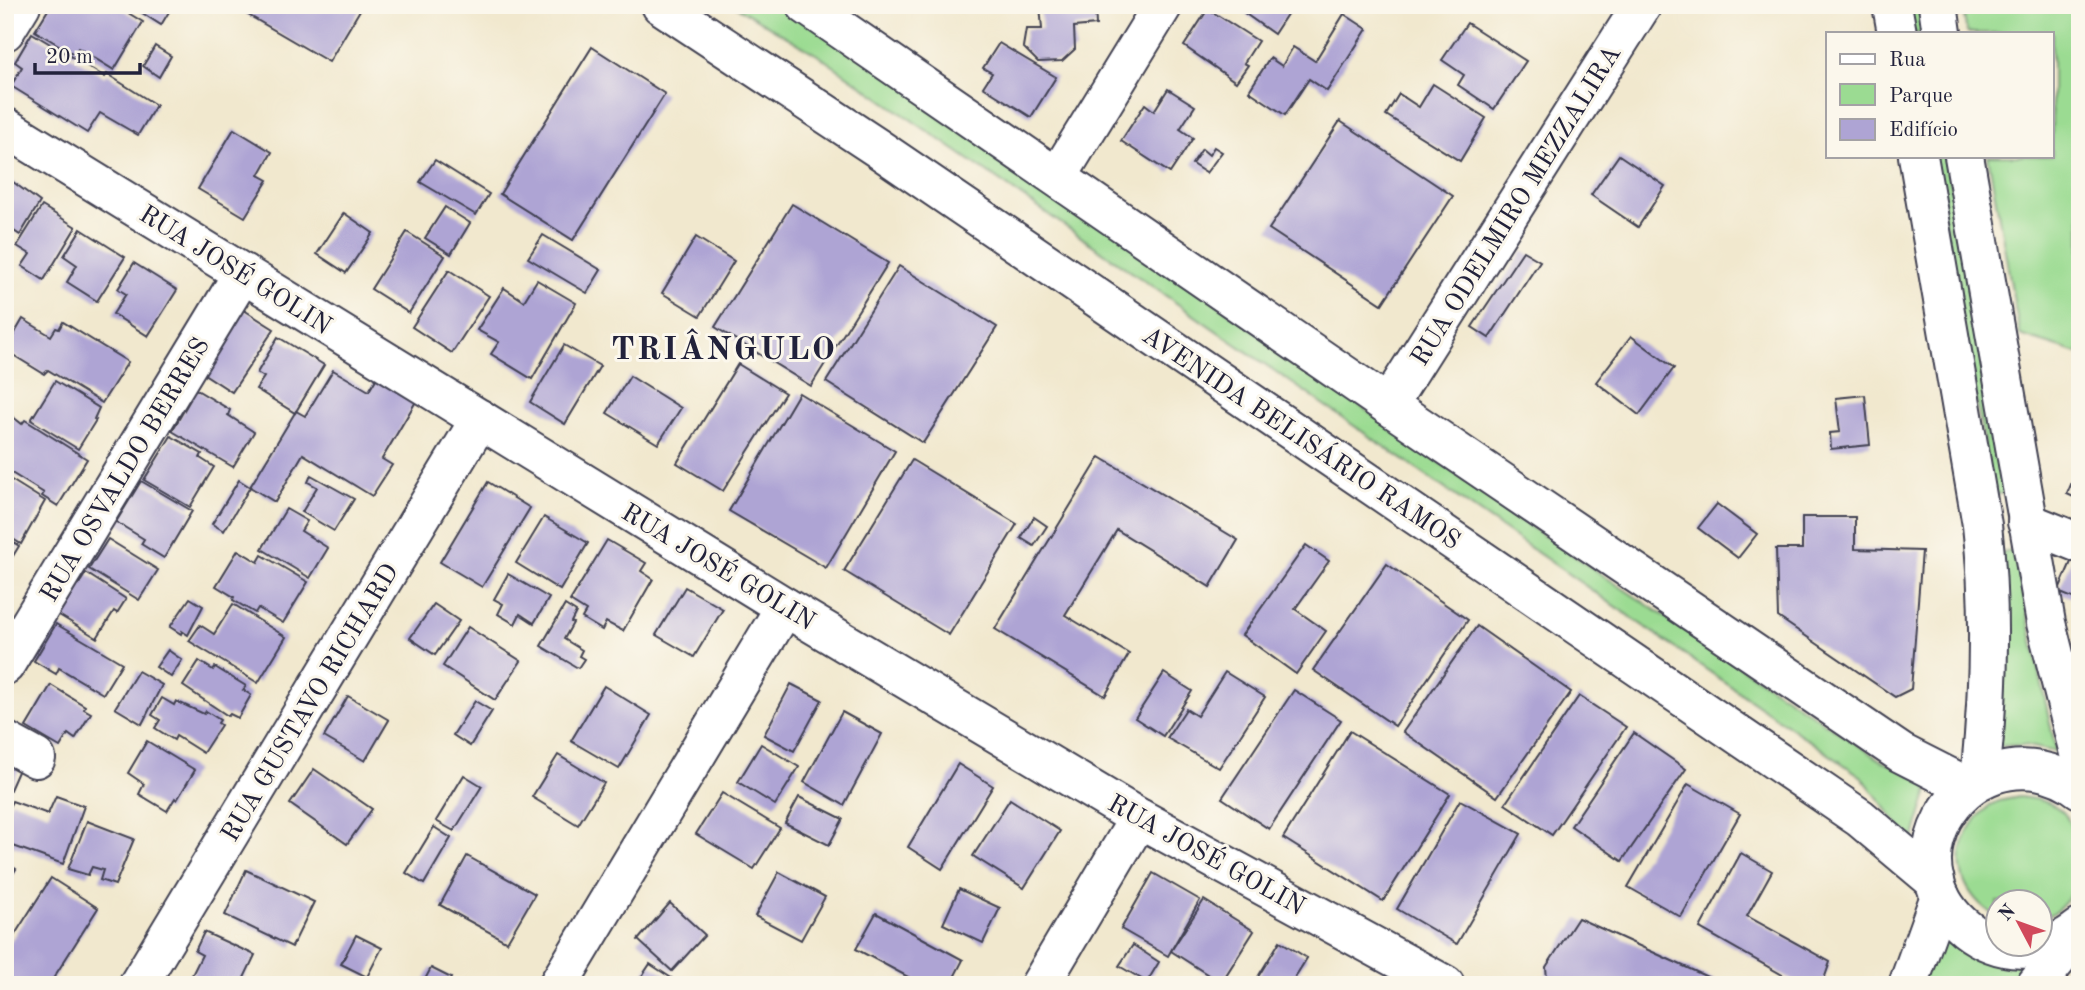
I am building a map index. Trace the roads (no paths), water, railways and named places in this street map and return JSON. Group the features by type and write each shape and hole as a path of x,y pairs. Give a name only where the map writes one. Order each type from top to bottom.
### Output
{"main road":[{"path":"5,31 21,5"},
{"name":"AVENIDA BELISÁRIO RAMOS","path":"661,5 876,147 1860,818 1937,889 1956,921 1980,940 2009,949 2039,949 2080,930"},
{"path":"806,5 1901,753 1974,783"},
{"path":"1058,176 1163,5"},
{"name":"RUA ODELMIRO MEZZALIRA","path":"1388,405 1642,5"},
{"path":"1892,5 1897,32"},
{"path":"1938,5 1942,32"},
{"name":"RUA JOSÉ GOLIN","path":"5,127 785,607 1139,818 1445,985"},
{"path":"1918,158 1982,525 1990,618 1986,721 1974,783"},
{"path":"1964,158 2046,623 2080,757"},
{"name":"RUA OSVALDO BERRES","path":"5,665 243,274"},
{"name":"RUA GUSTAVO RICHARD","path":"138,985 480,419"},
{"path":"1982,525 2027,523 2079,543"},
{"path":"558,985 785,607"},
{"path":"2046,623 2080,691"},
{"path":"1908,985 1937,889 1932,855 1937,829 1950,806 1974,783 2009,769 2038,769 2067,779 2080,789"},
{"path":"1040,985 1139,818"},
{"path":"2036,985 2080,930"}],"district":[{"name":"TRIÂNGULO","path":"724,347"}]}
